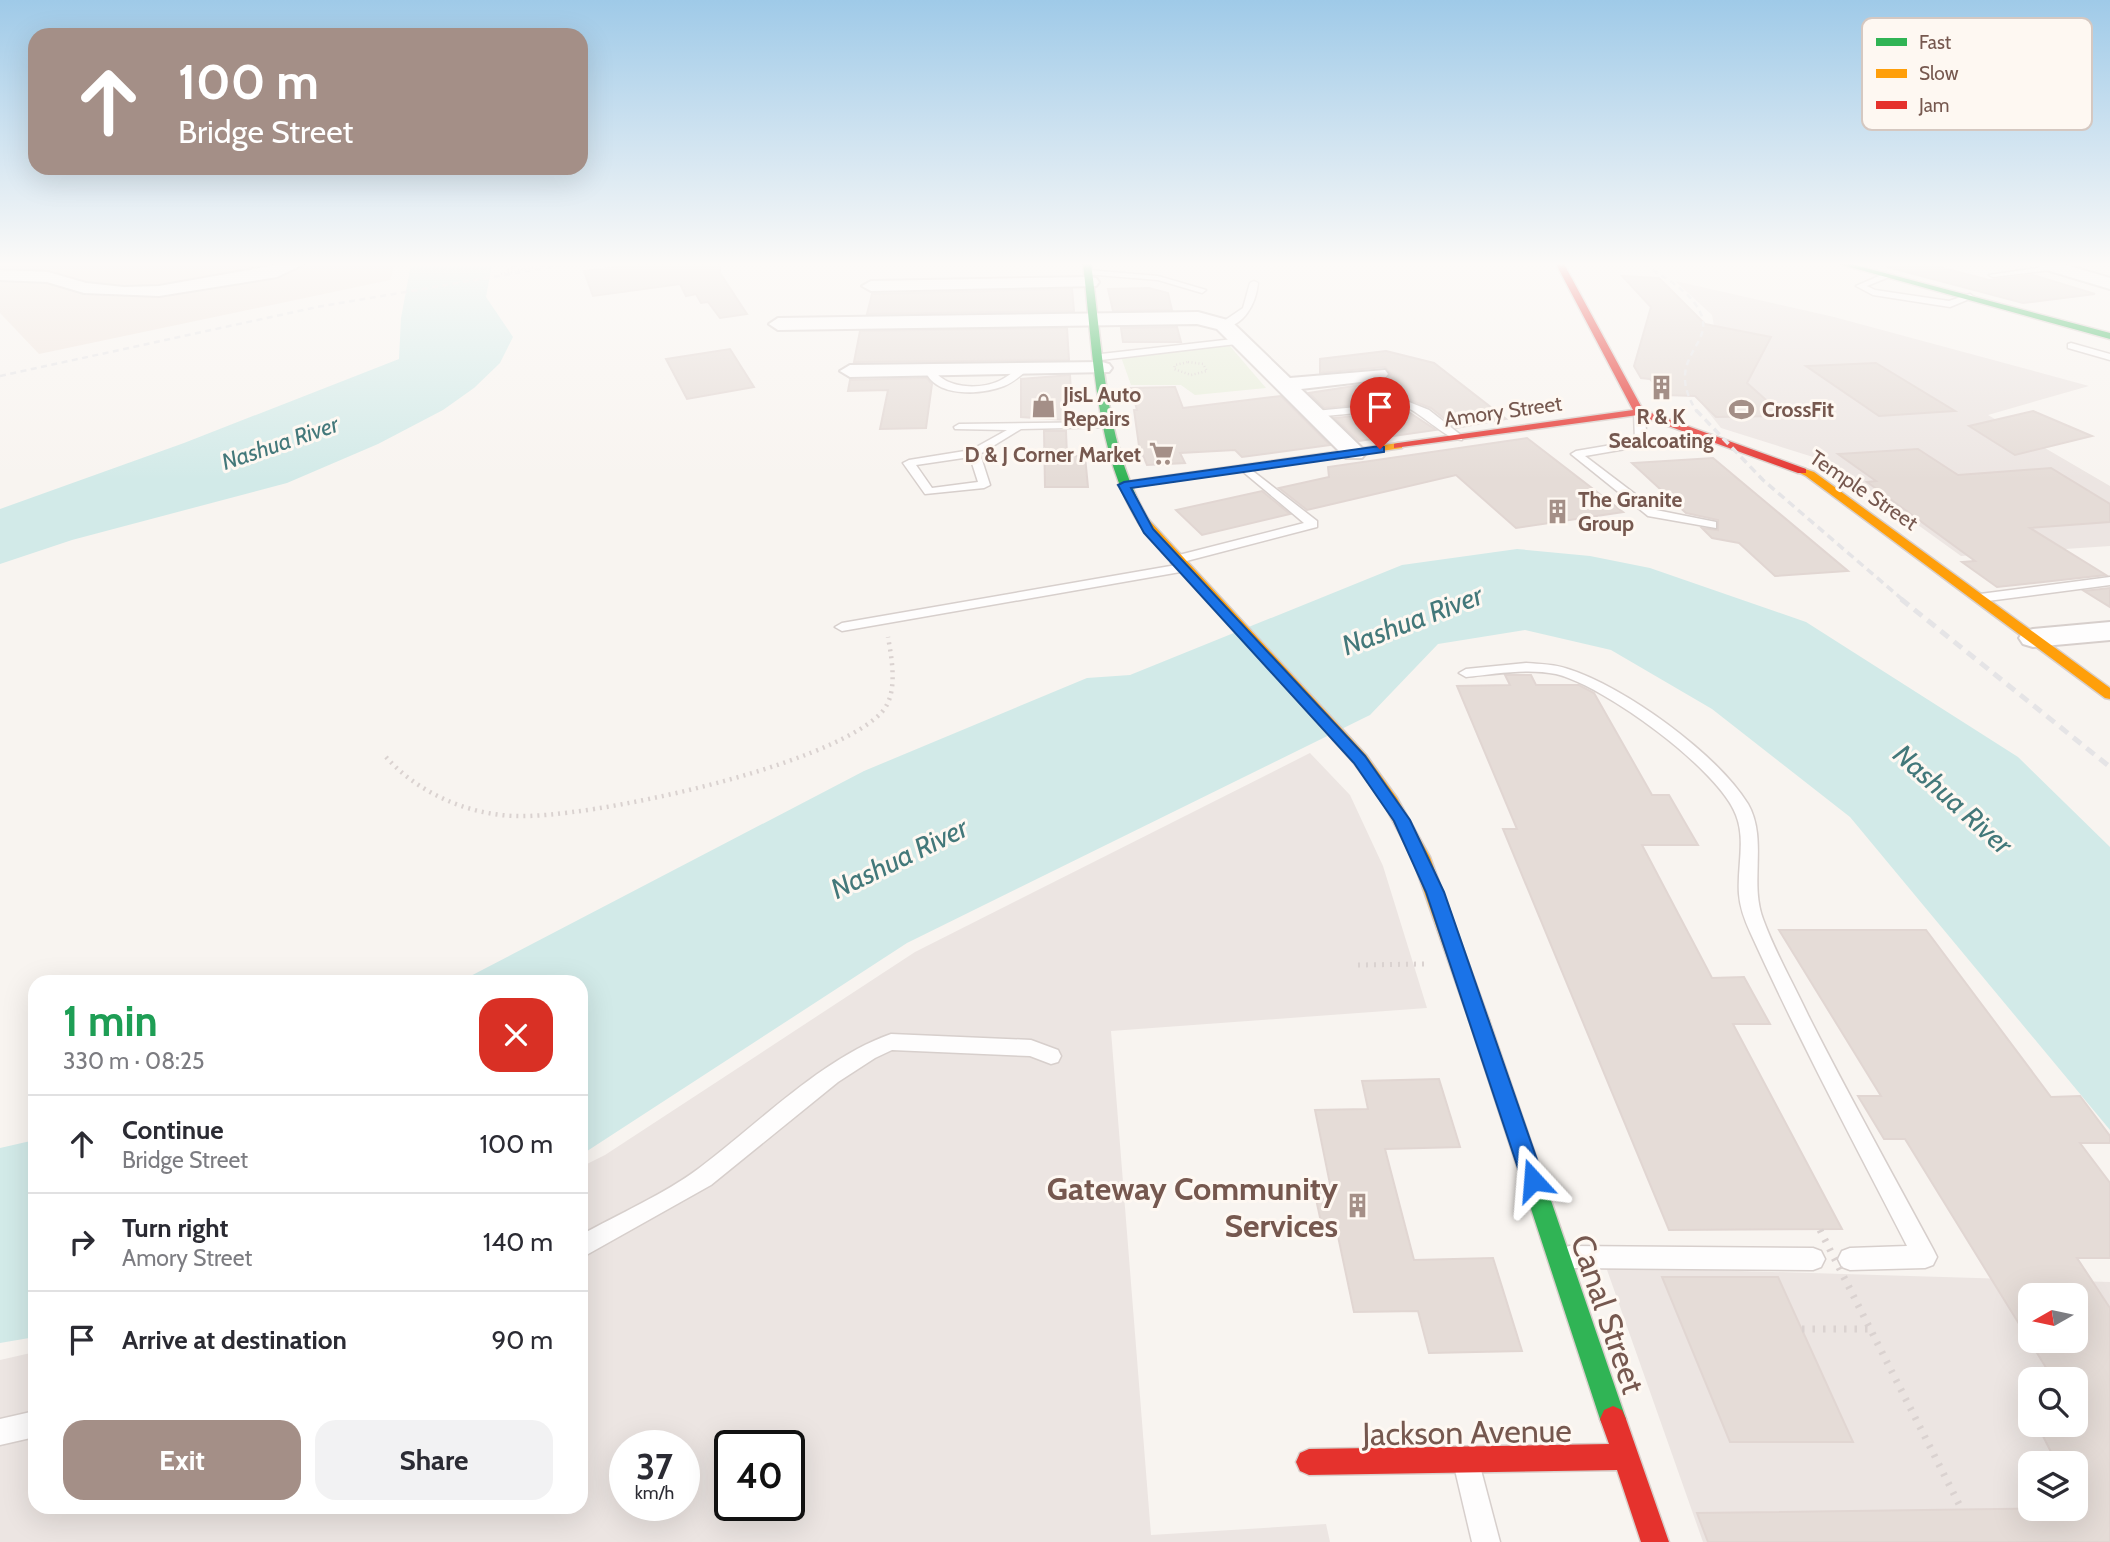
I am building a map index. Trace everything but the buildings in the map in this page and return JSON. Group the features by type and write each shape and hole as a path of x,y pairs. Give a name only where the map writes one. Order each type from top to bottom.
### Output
{"street":[{"name":"Canal Street","path":"1097,336 1110,425 1124,485 1148,530 1360,759 1402,820 1429,876 1655,1542"},
{"path":"1236,336 1354,453"},
{"path":"1598,336 1639,412"},
{"path":"850,371 1023,369 1101,362"},
{"path":"1286,384 1378,373"},
{"name":"Amory Street","path":"1124,485 1639,412"},
{"name":"Temple Street","path":"1639,412 1810,474 2110,695"},
{"path":"2033,638 2110,631"},
{"name":"Jackson Avenue","path":"1309,1462 1626,1457"}],"lane":[{"path":"1101,362 1242,341"},
{"path":"2071,346 2110,357"},
{"path":"1315,414 1409,405 1424,412 1458,438"},
{"path":"1639,412 1642,439 1639,444 1576,454 1652,513 1712,525"},
{"path":"959,427 1110,425"},
{"path":"974,453 984,485 929,492 909,463 974,453 1019,426"},
{"path":"842,627 1178,564 1313,524 1245,468"},
{"path":"1980,598 2110,581"},
{"path":"1466,673 1536,667 1560,671 1586,680 1633,708 1674,739 1713,773 1741,807 1749,835 1748,897 1756,925 1791,1000 1925,1257 1850,1259"},
{"path":"588,1243 703,1178 831,1076 868,1052 891,1042 1031,1048 1051,1056"},
{"path":"1559,1257 1813,1259"},
{"path":"0,1432 28,1426"},
{"path":"1466,1461 1486,1542"}],"path":[{"path":"1188,362 1206,366 1205,373 1196,375 1180,373 1174,367 1188,362"},
{"path":"386,757 397,772 467,807 514,816 587,812 718,781 811,753 859,732 881,712 890,692 892,660 885,619"},
{"path":"1358,965 1424,964"},
{"path":"1820,1230 1962,1510"},
{"path":"1802,1329 1870,1329"}],"shaded area":[{"path":"22,336 125,336 39,354"},
{"path":"1711,336 1904,336 2089,386 1988,415 2110,486 2110,546 1961,556 1839,468 1721,428 1693,393"},
{"path":"1310,753 1350,795 1383,866 1427,1008 1111,1031 1151,1535 1326,1524 1330,1542 0,1542 0,1360 28,1354 28,1514 588,1514 588,1164 915,952"},
{"path":"1606,1267 2110,1282 2110,1542 1703,1542"}],"green space":[{"path":"1229,345 1266,388 1195,395 1181,385 1131,385 1121,357"}],"water":[{"name":"Nashua River","path":"400,336 513,337 500,363 474,388 443,410 378,444 287,483 72,540 0,564 0,509 184,443 399,359"},
{"name":"Nashua River","path":"1517,549 1590,556 1650,568 1806,622 2018,757 2110,847 2110,1130 1850,817 1712,709 1611,650 1525,630 1438,644 1370,715 907,943 588,1150 588,975 472,975 864,771 1087,678 1130,675 1402,565"},
{"path":"28,1142 28,1338 0,1343 0,1148"}],"railway":[{"path":"0,376 184,336"},
{"path":"1696,410 1688,393 1685,377 1687,364 1701,336"},
{"path":"1696,410 1763,480 1903,600"},
{"path":"1901,599 2110,767"}],"traffic: fast":[{"path":"1096,336 1105,400 1121,472 1131,501 1144,522"},
{"path":"1479,1020 1613,1419"}],"traffic: slow":[{"path":"1124,485 1398,446"},
{"path":"1802,471 1810,474 2110,695"},
{"path":"1144,522 1360,759 1391,802 1421,857 1479,1020"}],"traffic: jam":[{"path":"1598,336 1639,412 1802,471"},
{"path":"1398,446 1639,412"},
{"path":"1613,1419 1655,1542"},
{"path":"1309,1462 1626,1457"}],"place":[{"name":"R & K Sealcoating","path":"1661,387"},
{"name":"JisL Auto Repairs","path":"1043,406"},
{"name":"CrossFit","path":"1742,409"},
{"name":"D & J Corner Market","path":"1161,454"},
{"name":"The Granite Group","path":"1558,511"},
{"name":"Gateway Community Services","path":"1358,1206"}],"route":[{"path":"1380,449 1124,485 1129,500 1148,530 1360,759 1402,820 1435,892 1533,1180"}]}
